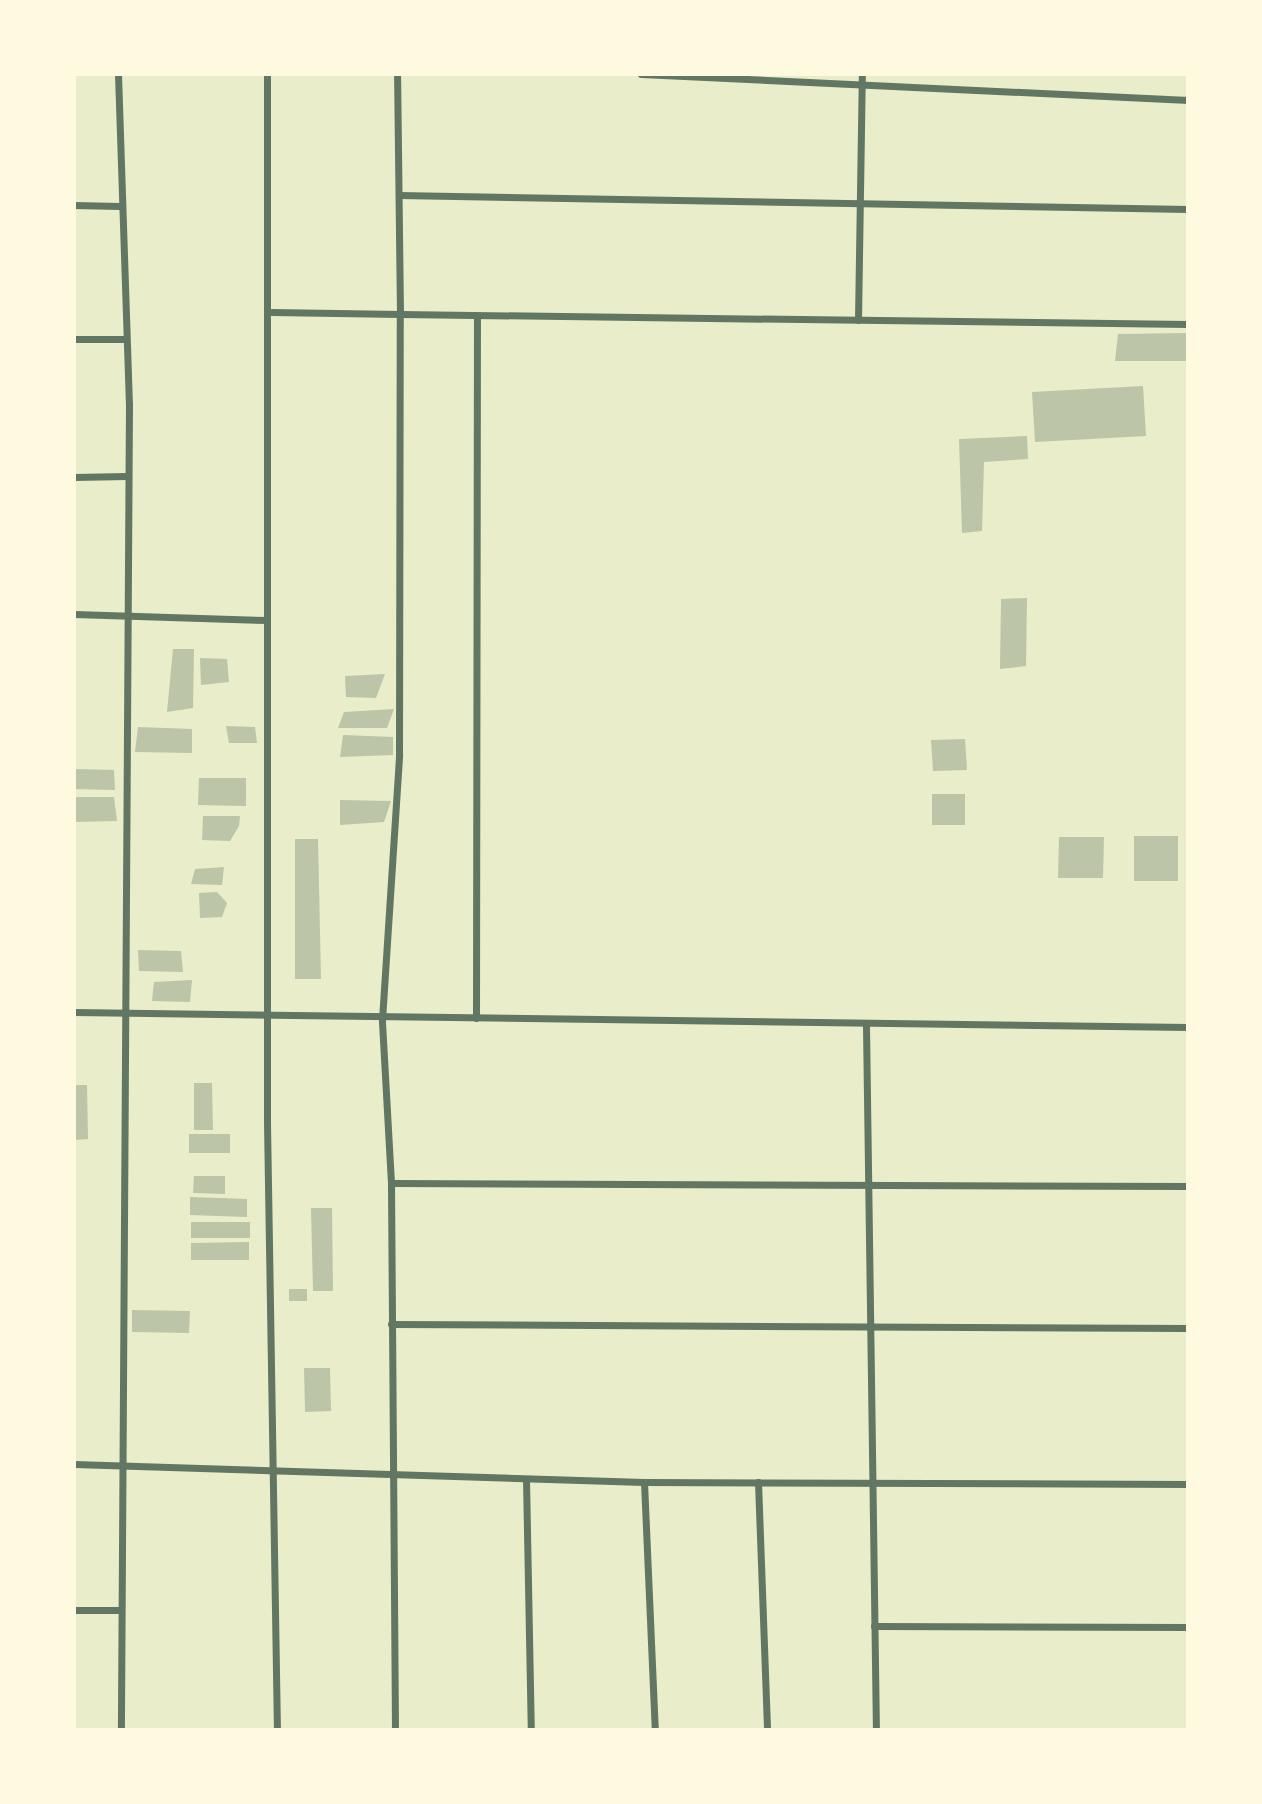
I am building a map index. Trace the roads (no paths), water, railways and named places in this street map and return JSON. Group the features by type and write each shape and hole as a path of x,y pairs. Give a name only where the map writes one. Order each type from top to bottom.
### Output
{"street":[{"path":"118,74 127,476 119,1465 121,1730"},
{"path":"267,74 272,312 267,620 269,1469 277,1730"},
{"path":"395,1730 389,1473 391,1183 382,1020 399,755 397,74"},
{"path":"641,74 862,78 1188,100"},
{"path":"858,320 862,78"},
{"path":"399,195 858,208 1188,209"},
{"path":"74,205 119,206"},
{"path":"272,312 1188,324"},
{"path":"476,1018 477,317"},
{"path":"74,339 125,339"},
{"path":"74,477 127,476"},
{"path":"74,614 124,613 267,620"},
{"path":"74,1012 269,1013 382,1020 476,1018 866,1026 1188,1027"},
{"path":"866,1026 870,1183 867,1326 869,1482 876,1730"},
{"path":"391,1183 1188,1186"},
{"path":"391,1324 1188,1328"},
{"path":"74,1464 644,1482 1188,1484"},
{"path":"526,1479 531,1730"},
{"path":"644,1482 655,1730"},
{"path":"758,1482 767,1730"},
{"path":"74,1610 119,1610"},
{"path":"874,1626 1188,1627"}]}
